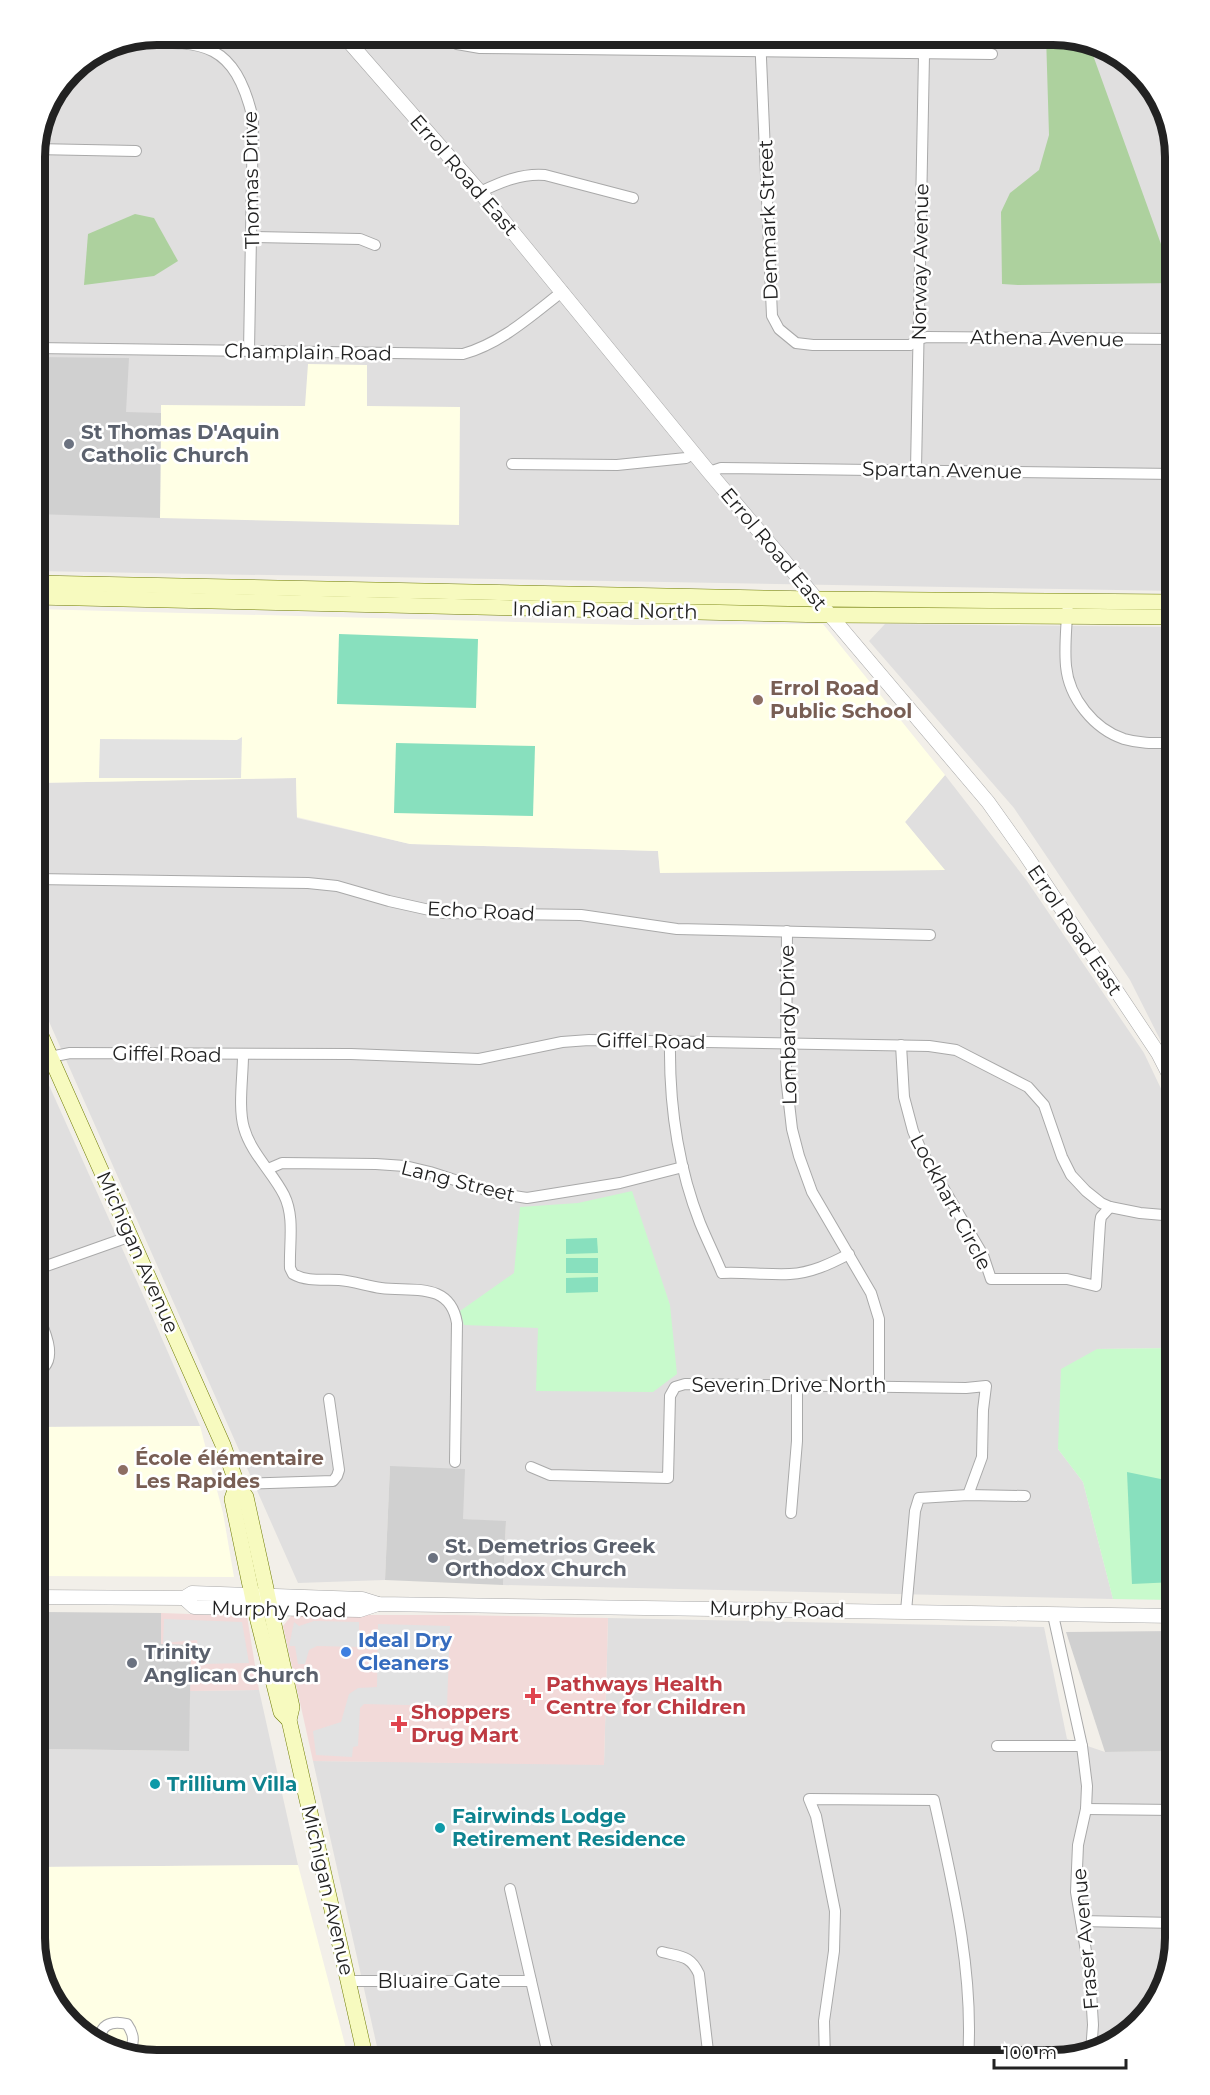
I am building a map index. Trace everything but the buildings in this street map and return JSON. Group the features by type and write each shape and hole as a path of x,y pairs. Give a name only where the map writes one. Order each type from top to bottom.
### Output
{"main road":[{"name":"Indian Road North","path":"45,582 816,599 1067,608 1165,616"},
{"name":"Indian Road North","path":"45,597 830,615 1165,603"},
{"name":"Michigan Avenue","path":"45,1045 223,1445 237,1484 246,1497 292,1707 289,1720 364,2050"},
{"name":"Michigan Avenue","path":"237,1484 232,1499 254,1602 281,1712 289,1720"}],"street":[{"name":"Thomas Drive","path":"198,45 219,53 230,65 243,83 254,119 249,351"},
{"name":"Errol Road East","path":"353,45 480,192 709,472 988,802 1165,1066"},
{"path":"463,45 480,48 992,54"},
{"name":"Denmark Street","path":"759,45 770,296 772,316 779,329 796,343 813,345 910,345 919,339"},
{"name":"Norway Avenue","path":"916,470 924,54"},
{"path":"45,148 136,151"},
{"path":"480,192 530,174 633,198"},
{"path":"253,237 360,239 375,245"},
{"name":"Champlain Road","path":"45,348 463,354 478,350 504,337 563,291"},
{"name":"Athena Avenue","path":"919,339 927,337 1165,339"},
{"path":"512,464 616,465 686,458 694,453"},
{"name":"Spartan Avenue","path":"709,472 721,468 1165,474"},
{"path":"1067,608 1067,674 1072,690 1086,712 1098,724 1121,738 1165,743"},
{"name":"Echo Road","path":"45,879 308,883 338,886 389,901 443,913 581,915 677,929 930,935"},
{"name":"Lombardy Drive","path":"787,931 787,1095 797,1150 812,1192 871,1293 878,1310 879,1386"},
{"name":"Giffel Road","path":"50,1057 70,1053 351,1054 479,1059 562,1042 589,1040 929,1046 956,1050 1028,1087 1044,1105 1062,1157 1071,1175 1086,1191 1110,1207 1165,1215"},
{"path":"670,1041 672,1106 682,1167 701,1224 722,1273 790,1274 824,1266 849,1254"},
{"name":"Lockhart Circle","path":"901,1045 904,1098 912,1131 982,1255 991,1279 1067,1279 1096,1286 1101,1217 1110,1207"},
{"path":"1158,1053 1165,1048"},
{"path":"243,1055 244,1128 288,1207 290,1268 293,1274 306,1279 341,1280 380,1288 433,1292 445,1298 452,1307 457,1323 455,1462"},
{"name":"Lang Street","path":"268,1169 282,1163 405,1166 495,1193 527,1198 595,1188 682,1167"},
{"path":"45,1266 131,1236"},
{"path":"45,1332 49,1342 49,1352 45,1365"},
{"name":"Severin Drive North","path":"531,1467 550,1475 668,1478 669,1401 675,1387 693,1383 966,1388 986,1386 982,1457 968,1495"},
{"path":"791,1513 797,1441 797,1385"},
{"path":"237,1484 333,1481 338,1476 339,1470 329,1399"},
{"path":"906,1611 915,1511 919,1498 968,1495 1025,1496"},
{"name":"Murphy Road","path":"45,1597 184,1598 194,1607 254,1602 362,1599 378,1604 1165,1616"},
{"name":"Fraser Avenue","path":"1053,1615 1082,1746 1087,1786 1086,1809 1078,1845 1076,1892 1090,1975 1092,2043"},
{"path":"997,1746 1082,1746"},
{"path":"825,2050 824,2021 834,1951 836,1911 816,1816 809,1799 934,1800 961,1925 968,2006 968,2050"},
{"path":"1086,1809 1165,1810"},
{"path":"510,1889 548,2050"},
{"path":"1081,1921 1165,1923"},
{"path":"662,1952 686,1958 693,1963 699,1974 708,2050"},
{"name":"Bluaire Gate","path":"348,1981 531,1981"},
{"path":"102,2035 104,2027 112,2022 127,2024 133,2032 134,2041 131,2047"}],"shaded area":[{"path":"157,45 1060,45 1075,47 1103,57 1127,73 1146,95 1159,121 1165,150 1165,591 45,571 45,150 54,114 73,83 89,68 121,51"},
{"path":"45,357 129,358 126,412 161,413 160,518 45,514"},
{"path":"308,364 367,365 367,406 460,407 459,525 160,518 161,405 305,406"},
{"path":"45,609 634,625 823,624 945,775 905,822 945,870 660,873 658,851 410,844 297,817 296,778 45,783"},
{"path":"885,624 1165,627 1165,1049 1130,980 1014,808 869,641"},
{"path":"242,737 241,778 99,778 100,739 237,740"},
{"path":"945,775 1027,881 1144,1053 1165,1097 1165,1348 1097,1349 1058,1449 1083,1482 1113,1599 503,1585 506,1522 463,1519 390,1466 385,1580 298,1583 45,1013 45,783 296,778 297,818 410,844 658,851 660,872 944,870 905,822"},
{"path":"45,1076 143,1295 200,1426 45,1427"},
{"name":"École élémentaire Les Rapides","path":"200,1426 223,1513 234,1577 45,1576 45,1427"},
{"path":"390,1466 465,1469 463,1519 506,1521 503,1585 385,1580"},
{"path":"45,1612 46,1749 188,1751 190,1691 259,1690 298,1865 45,1867"},
{"path":"45,1612 161,1613 161,1644 191,1645 189,1751 46,1749"},
{"path":"161,1613 247,1616 259,1690 190,1691 191,1645 161,1644"},
{"path":"292,1615 608,1618 604,1765 313,1761 283,1626"},
{"path":"608,1618 1044,1627 1067,1739 1105,1752 1165,1751 1165,1945 1159,1974 1146,2000 1127,2022 1103,2038 1089,2044 1060,2050 378,2050 313,1761 604,1764"},
{"path":"164,1619 242,1622 249,1663 200,1664 197,1640 163,1643"},
{"path":"314,1621 359,1622 359,1647 317,1646 309,1650 305,1664 298,1664 295,1646 289,1646 294,1622 299,1626"},
{"path":"378,1624 450,1626 447,1706 364,1704 360,1708 358,1746 353,1747 352,1757 316,1755 313,1731 341,1722 349,1694 358,1688 377,1687"},
{"path":"1165,1631 1165,1751 1105,1752 1066,1632"},
{"path":"298,1865 346,2050 150,2050 121,2044 95,2031 73,2012 57,1988 51,1974 45,1945 45,1867"}],"green space":[{"path":"1046,45 1075,47 1092,52 1165,255 1165,283 1002,284 1001,212 1010,193 1039,170 1049,135"},
{"path":"135,214 154,218 178,261 154,276 84,285 88,234"},
{"path":"339,634 478,639 476,708 337,704"},
{"path":"396,743 535,746 533,816 394,813"},
{"path":"632,1191 670,1305 677,1374 653,1392 536,1391 538,1328 464,1325 460,1311 514,1273 520,1207 578,1203"},
{"path":"597,1238 598,1253 566,1254 566,1239"},
{"path":"566,1258 598,1258 598,1273 566,1273"},
{"path":"598,1277 598,1292 566,1293 566,1278"},
{"path":"1165,1348 1165,1600 1113,1599 1083,1482 1058,1449 1061,1369 1097,1349"},
{"path":"1127,1472 1165,1480 1165,1582 1132,1584"}],"place":[{"name":"St Thomas D'Aquin Catholic Church","path":"69,444"},
{"name":"Errol Road Public School","path":"758,700"},
{"name":"École élémentaire Les Rapides","path":"123,1470"},
{"name":"St. Demetrios Greek Orthodox Church","path":"433,1558"},
{"name":"Ideal Dry Cleaners","path":"346,1652"},
{"name":"Trinity Anglican Church","path":"132,1663"},
{"name":"Pathways Health Centre for Children","path":"533,1696"},
{"name":"Shoppers Drug Mart","path":"399,1724"},
{"name":"Trillium Villa","path":"155,1784"},
{"name":"Fairwinds Lodge Retirement Residence","path":"440,1828"}]}
